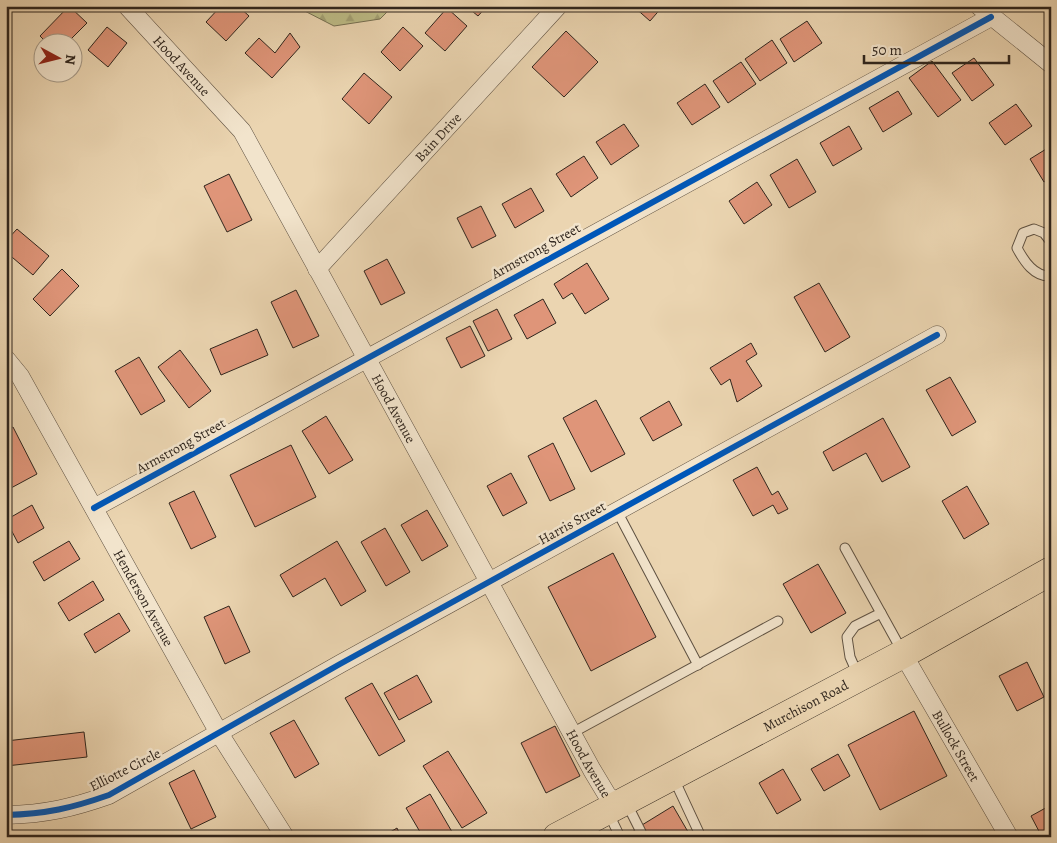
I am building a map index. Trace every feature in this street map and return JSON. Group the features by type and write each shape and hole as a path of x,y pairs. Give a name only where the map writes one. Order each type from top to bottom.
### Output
{"main road":[{"name":"Murchison Road","path":"560,836 904,654 1051,571"}],"street":[{"name":"Hood Avenue","path":"127,6 242,131 572,733 607,795 617,806"},
{"name":"Bain Drive","path":"317,269 558,6"},
{"path":"985,11 1051,64"},
{"name":"Armstrong Street","path":"94,508 366,359 985,11"},
{"name":"Harris Street","path":"219,733 938,335"},
{"name":"Henderson Avenue","path":"6,358 20,376 219,733 285,837"},
{"name":"Bullock Street","path":"904,654 1010,837"},
{"name":"Elliotte Circle","path":"6,815 32,814 72,808 109,795 219,733"}],"lane":[{"path":"1051,242 1044,233 1034,229 1023,233 1017,248 1030,267 1044,276 1051,276"},
{"path":"618,513 698,665"},
{"path":"845,548 904,654"},
{"path":"859,678 850,657 847,637 855,626 881,613"},
{"path":"572,733 778,621"},
{"path":"673,776 701,837"},
{"path":"617,806 620,837"},
{"path":"617,806 641,832 634,837"}],"green space":[{"path":"295,6 393,6 380,19 334,26"}],"building":[{"path":"69,6 87,23 78,32 44,32"},
{"path":"221,6 238,6 249,16 226,41 206,22"},
{"path":"466,6 487,6 478,16"},
{"path":"633,6 663,6 650,21"},
{"path":"447,8 467,26 445,51 425,33"},
{"path":"807,21 822,43 794,62 780,39"},
{"path":"107,27 127,43 108,67 88,50"},
{"path":"403,27 423,46 400,71 381,52"},
{"path":"566,31 598,62 564,97 532,67"},
{"path":"290,33 300,47 272,78 245,53 259,38 275,53"},
{"path":"772,40 787,63 760,81 745,59"},
{"path":"974,58 994,85 972,101 952,73"},
{"path":"932,61 961,100 938,117 909,78"},
{"path":"741,62 756,84 728,103 713,81"},
{"path":"364,73 392,97 369,124 342,99"},
{"path":"705,84 720,107 692,125 677,103"},
{"path":"898,91 912,114 883,132 869,108"},
{"path":"1016,104 1032,126 1005,145 989,123"},
{"path":"624,124 639,146 611,165 596,142"},
{"path":"849,126 862,149 833,166 820,143"},
{"path":"1051,146 1051,178 1044,182 1030,159"},
{"path":"584,156 598,178 571,197 556,174"},
{"path":"797,159 816,192 789,208 770,175"},
{"path":"229,174 252,220 227,232 204,186"},
{"path":"757,182 772,205 744,224 729,201"},
{"path":"531,188 544,211 515,228 502,204"},
{"path":"481,206 496,236 472,248 457,218"},
{"path":"17,229 49,256 33,275 6,252 6,241"},
{"path":"387,259 405,293 381,305 364,271"},
{"path":"587,263 609,299 585,314 572,293 563,299 554,284"},
{"path":"62,269 79,286 50,316 33,299"},
{"path":"819,283 850,337 825,352 794,297"},
{"path":"296,290 319,336 293,348 271,302"},
{"path":"543,299 556,323 527,339 514,315"},
{"path":"497,309 512,339 488,351 473,321"},
{"path":"470,326 485,356 461,368 446,338"},
{"path":"257,329 268,355 221,375 210,349"},
{"path":"751,343 757,354 746,361 762,386 737,402 730,379 721,385 710,368"},
{"path":"180,350 211,391 189,408 158,367"},
{"path":"139,357 165,401 141,415 115,371"},
{"path":"950,377 976,422 952,436 926,390"},
{"path":"596,400 625,454 591,472 563,418"},
{"path":"669,401 682,425 653,441 640,418"},
{"path":"326,416 353,460 329,474 302,431"},
{"path":"883,418 910,467 882,482 866,453 833,471 823,452"},
{"path":"13,427 37,474 11,488 6,478 6,430"},
{"path":"553,443 575,489 550,501 528,456"},
{"path":"291,445 316,497 255,527 230,475"},
{"path":"757,467 772,495 778,491 788,509 778,514 773,505 753,516 733,480"},
{"path":"511,473 527,503 503,516 487,486"},
{"path":"967,486 989,524 964,539 942,501"},
{"path":"194,491 216,537 191,549 169,503"},
{"path":"32,505 44,528 18,543 6,520"},
{"path":"427,510 448,546 422,561 401,525"},
{"path":"385,528 410,572 386,586 361,542"},
{"path":"69,541 80,559 44,581 33,562"},
{"path":"337,541 366,591 341,606 325,578 293,597 280,575"},
{"path":"613,553 656,637 591,671 548,587"},
{"path":"818,564 846,613 811,633 783,584"},
{"path":"93,581 104,600 69,621 58,603"},
{"path":"229,606 250,652 225,664 204,617"},
{"path":"119,613 130,631 95,653 84,634"},
{"path":"1027,662 1044,697 1017,711 999,676"},
{"path":"417,675 432,702 399,720 384,693"},
{"path":"372,683 405,741 379,756 345,698"},
{"path":"914,711 947,776 880,810 848,745"},
{"path":"294,720 319,764 295,778 270,733"},
{"path":"555,726 580,776 546,793 521,743"},
{"path":"84,732 87,757 6,766 6,741"},
{"path":"448,751 487,813 462,828 423,766"},
{"path":"838,754 850,776 824,791 811,769"},
{"path":"783,769 801,800 777,814 759,783"},
{"path":"194,770 216,817 191,829 169,783"},
{"path":"430,794 455,837 423,837 406,808"},
{"path":"1051,805 1051,834 1042,837 1031,816"},
{"path":"673,806 691,837 649,837 642,825"},
{"path":"397,828 401,837 382,837"}],"cycle path":[{"path":"94,508 991,17"},
{"path":"6,815 59,810 109,795 340,664 937,335"}]}
